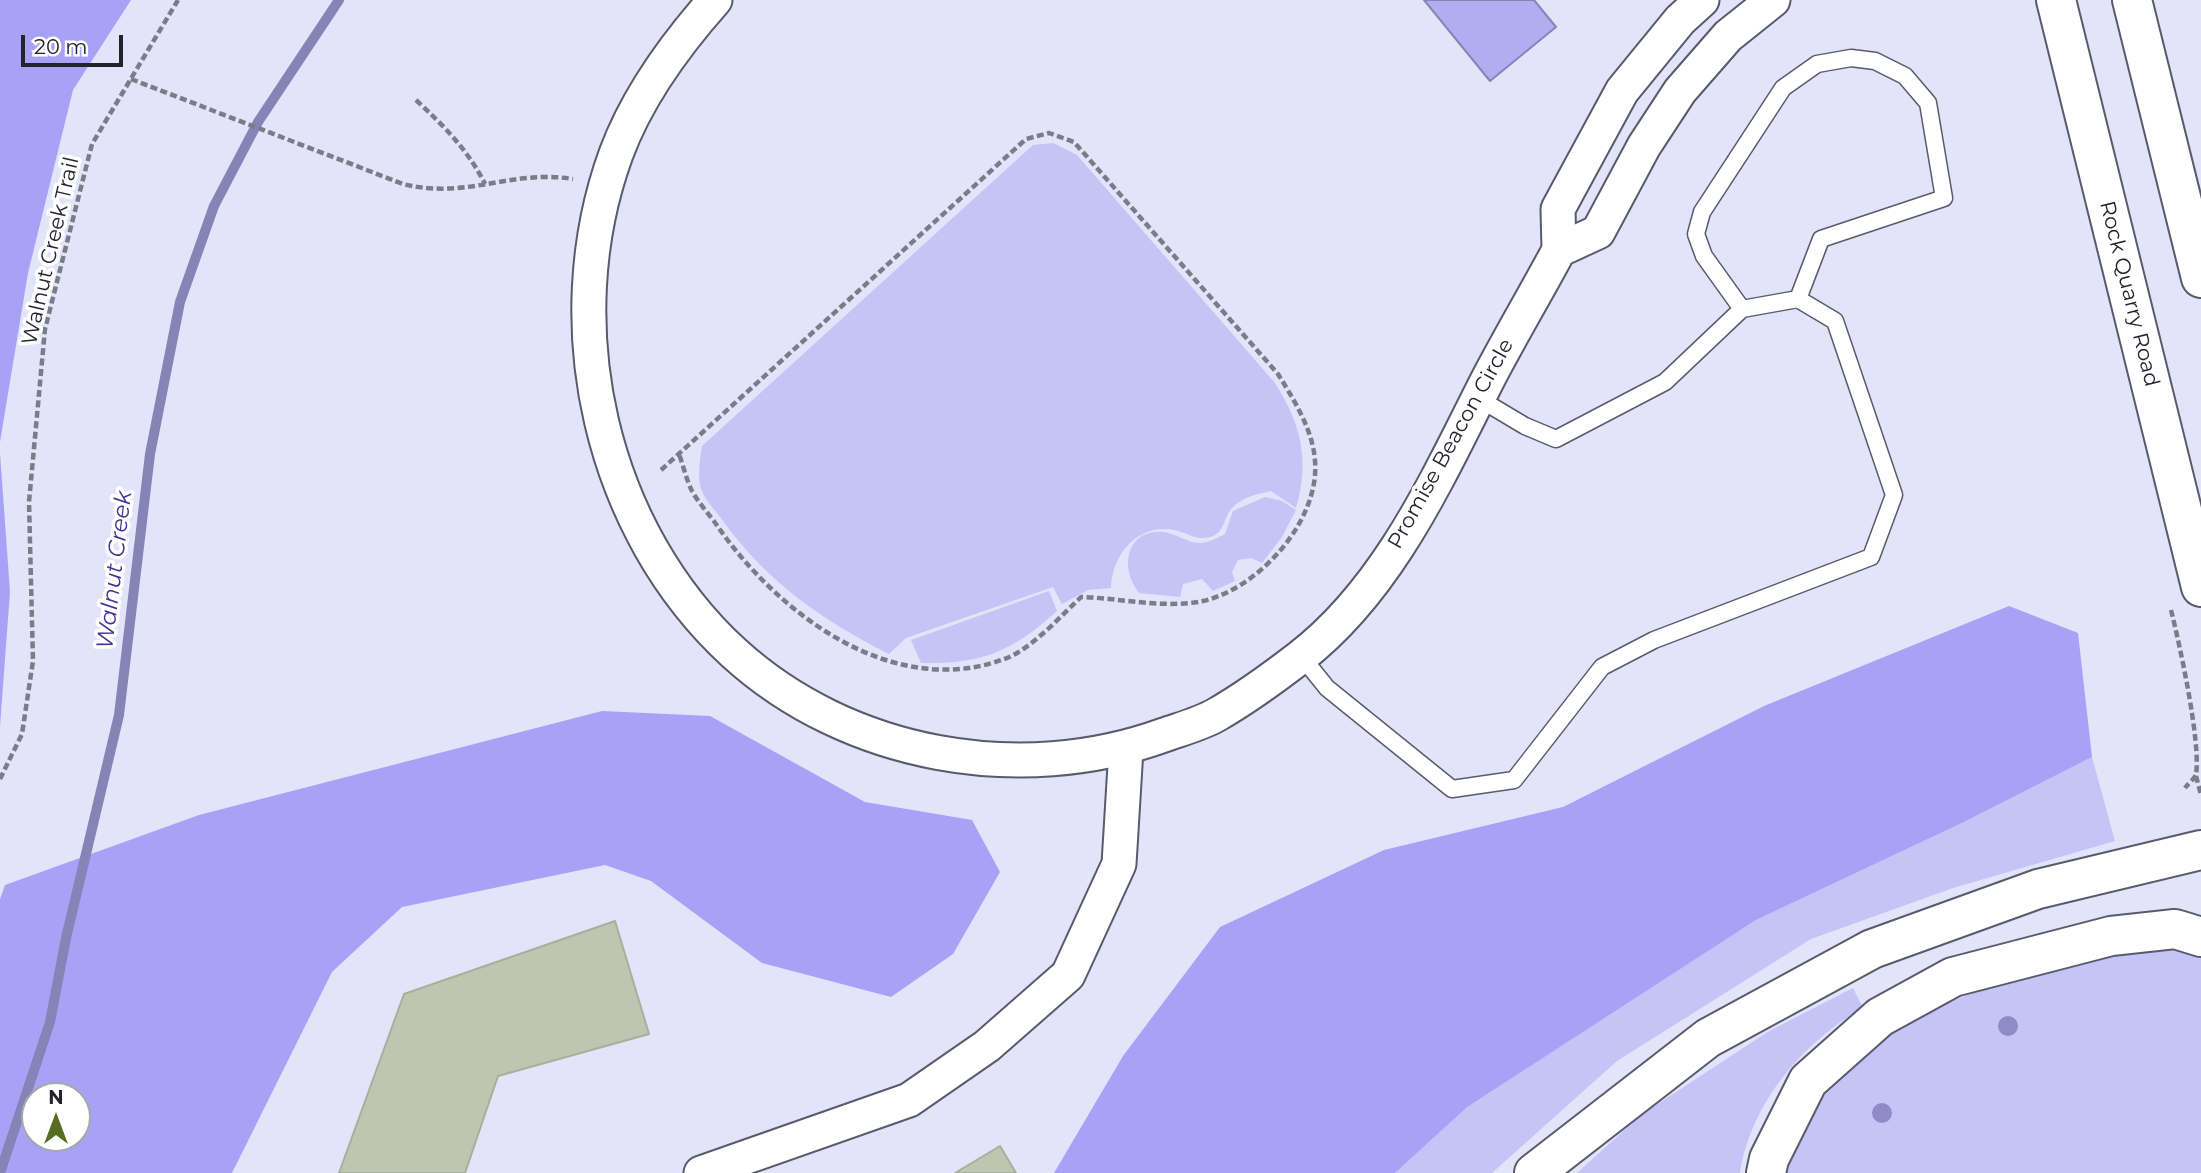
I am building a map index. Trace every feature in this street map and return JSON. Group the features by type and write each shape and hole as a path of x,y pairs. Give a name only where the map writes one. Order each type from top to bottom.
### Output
{"main road":[{"name":"Rock Quarry Road","path":"2056,0 2201,587"},
{"path":"2132,0 2201,278"},
{"path":"1534,1173 1708,1038 1872,949 2038,889 2201,850"},
{"path":"1766,1173 1769,1159 1808,1081 1880,1017 1953,977 2111,936 2175,929 2201,937"}],"street":[{"name":"Promise Beacon Circle","path":"715,0 683,36 644,96 616,153 600,214 588,292 592,371 600,420 616,476 651,548 685,600 735,654 807,706 884,740 969,758 1047,761 1126,749 1213,717 1302,657 1367,591 1431,491 1478,398 1559,250"},
{"path":"1702,0 1680,20 1622,91 1558,209 1559,250 1598,232 1644,146 1680,91 1728,37 1773,0"},
{"path":"701,1173 909,1100 987,1046 1068,975 1119,864 1126,749"}],"lane":[{"path":"1742,309 1704,256 1696,234 1702,212 1783,88 1817,64 1851,58 1875,61 1905,76 1928,103 1944,198 1821,239 1798,299"},
{"path":"1302,657 1328,688 1452,789 1514,780 1602,667 1654,640 1871,557 1894,495 1835,321 1798,299 1742,309 1665,382 1556,439 1525,426 1478,398"}],"path":[{"name":"Walnut Creek Trail","path":"0,779 22,734 33,661 29,502 45,329 92,144 178,0"},
{"path":"131,79 424,190 463,190 530,175 577,180"},
{"path":"416,100 454,136 474,162 485,184"},
{"path":"661,470 1026,139 1049,133 1074,142 1278,374 1301,411 1315,462 1308,510 1280,553 1238,586 1199,602 1156,604 1081,597 1051,626 1009,657 954,671 905,666 859,650 788,606 739,558 692,490 679,454"},
{"path":"2196,775 2201,796"}],"shaded area":[{"path":"0,0 131,0 73,90 28,273 0,442"},
{"path":"1424,0 1534,0 1556,27 1490,81"},
{"path":"1053,143 1077,155 1275,383 1291,413 1300,443 1302,474 1296,508 1271,491 1250,496 1236,504 1218,532 1210,537 1196,537 1174,530 1149,531 1129,544 1122,553 1116,564 1111,588 1088,590 1062,604 1053,587 906,638 889,654 841,628 797,598 740,543 701,489 699,473 702,446 1033,145"},
{"path":"0,453 10,592 0,726"},
{"path":"1265,497 1282,501 1296,510 1282,537 1262,563 1251,558 1238,560 1232,572 1235,581 1213,591 1202,579 1183,584 1180,597 1139,593 1129,572 1128,562 1134,543 1141,537 1163,532 1195,543 1210,541 1225,534 1233,511"},
{"path":"1049,591 1057,611 1010,646 979,658 921,663 911,640"},
{"path":"2009,606 2078,633 2092,757 1964,822 1756,920 1467,1107 1395,1173 1054,1173 1123,1056 1220,927 1384,850 1563,807 1764,706"},
{"path":"602,711 710,716 865,802 972,820 1000,872 953,954 891,997 762,963 651,881 605,865 402,907 332,972 232,1173 0,1173 0,899 5,885 199,815"},
{"path":"2092,757 2115,841 1953,888 1811,939 1617,1061 1492,1173 1395,1173 1466,1107 1756,920 1964,822"},
{"path":"2191,947 2201,952 2201,1173 1784,1173 1801,1124 1845,1067 1903,1022 1998,982 2142,950"},
{"path":"1853,988 1863,1008 1820,1038 1783,1077 1755,1122 1740,1173 1577,1173 1641,1115 1769,1031"}],"building":[{"path":"615,921 649,1034 498,1076 465,1173 339,1173 404,994"},
{"path":"1000,1146 1016,1173 955,1173"}],"waterway":[{"name":"Walnut Creek","path":"0,1173 50,1022 66,938 119,715 150,454 180,302 214,206 258,122 339,0"}]}
